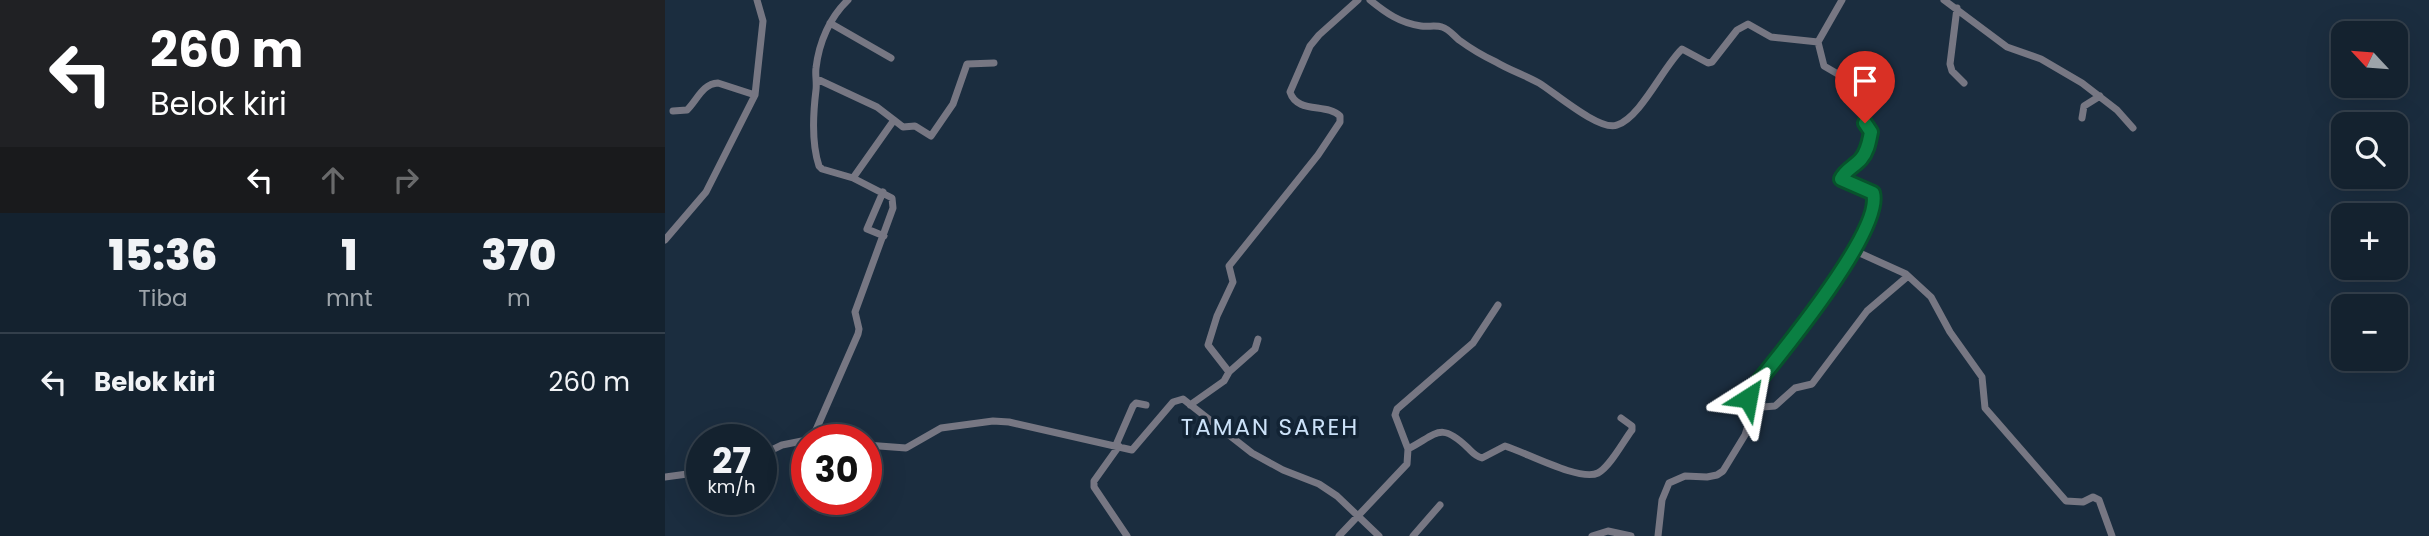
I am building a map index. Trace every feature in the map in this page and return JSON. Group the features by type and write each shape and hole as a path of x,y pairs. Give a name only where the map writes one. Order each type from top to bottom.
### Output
{"street":[{"path":"665,240 706,192 755,95 763,21 757,0"},
{"path":"816,424 858,334 855,312 894,204 893,198 883,192 853,178 822,169 817,162 813,118 816,67 830,23 848,0"},
{"path":"1229,372 1208,345 1217,316 1233,282 1229,266 1318,155 1340,122 1340,116 1335,111 1299,103 1292,98 1290,92 1310,46 1359,0"},
{"path":"1370,0 1394,18 1422,26 1441,26 1497,63 1536,81 1560,100 1609,126 1619,125 1637,109 1682,49 1708,63 1712,62 1737,30 1748,24 1771,37 1818,42"},
{"path":"1658,536 1662,500 1669,483 1685,475 1707,477 1723,471 1745,435 1750,408 1749,393 1842,271 1872,215 1875,201 1871,192 1847,183 1841,177 1866,151 1871,132 1865,123 1867,91 1823,65 1818,42 1842,0"},
{"path":"1944,0 2007,47 2041,60 2082,83 2117,110 2133,128"},
{"path":"1958,8 1950,64 1952,71 1964,83"},
{"path":"830,23 891,58"},
{"path":"817,79 877,107 903,127 915,126 931,136 953,104 967,64 994,63"},
{"path":"673,111 687,110 701,91 712,83 755,95"},
{"path":"2082,118 2084,106 2100,96"},
{"path":"853,178 894,120"},
{"path":"883,192 867,229 884,236"},
{"path":"1853,250 1908,276 1931,297 1950,332 1982,377 1985,408 2066,501 2083,502 2093,497 2099,500 2112,536"},
{"path":"1750,408 1775,406 1795,388 1812,384 1867,311 1908,276"},
{"path":"1339,536 1407,464 1408,449 1395,415 1397,409 1473,343 1498,306"},
{"path":"1190,405 1224,380 1229,372 1255,349 1258,339"},
{"path":"882,446 907,448 941,428 993,421 1132,450 1175,400 1183,399 1252,453 1283,470 1319,484 1337,496 1379,536"},
{"path":"1127,536 1094,487 1094,481 1117,446 1133,406 1136,403 1146,405"},
{"path":"1408,449 1445,431 1451,433 1476,457 1482,458 1504,446 1569,471 1598,474 1632,429 1632,426 1621,418"},
{"path":"665,477 686,474"},
{"path":"1413,536 1440,505"},
{"path":"1592,536 1608,531 1631,536"}],"district":[{"name":"TAMAN SAREH","path":"1270,427"}],"route":[{"path":"1748,398 1749,393 1842,271 1872,215 1875,204 1873,193 1841,179 1866,151 1871,132 1865,123"}]}
